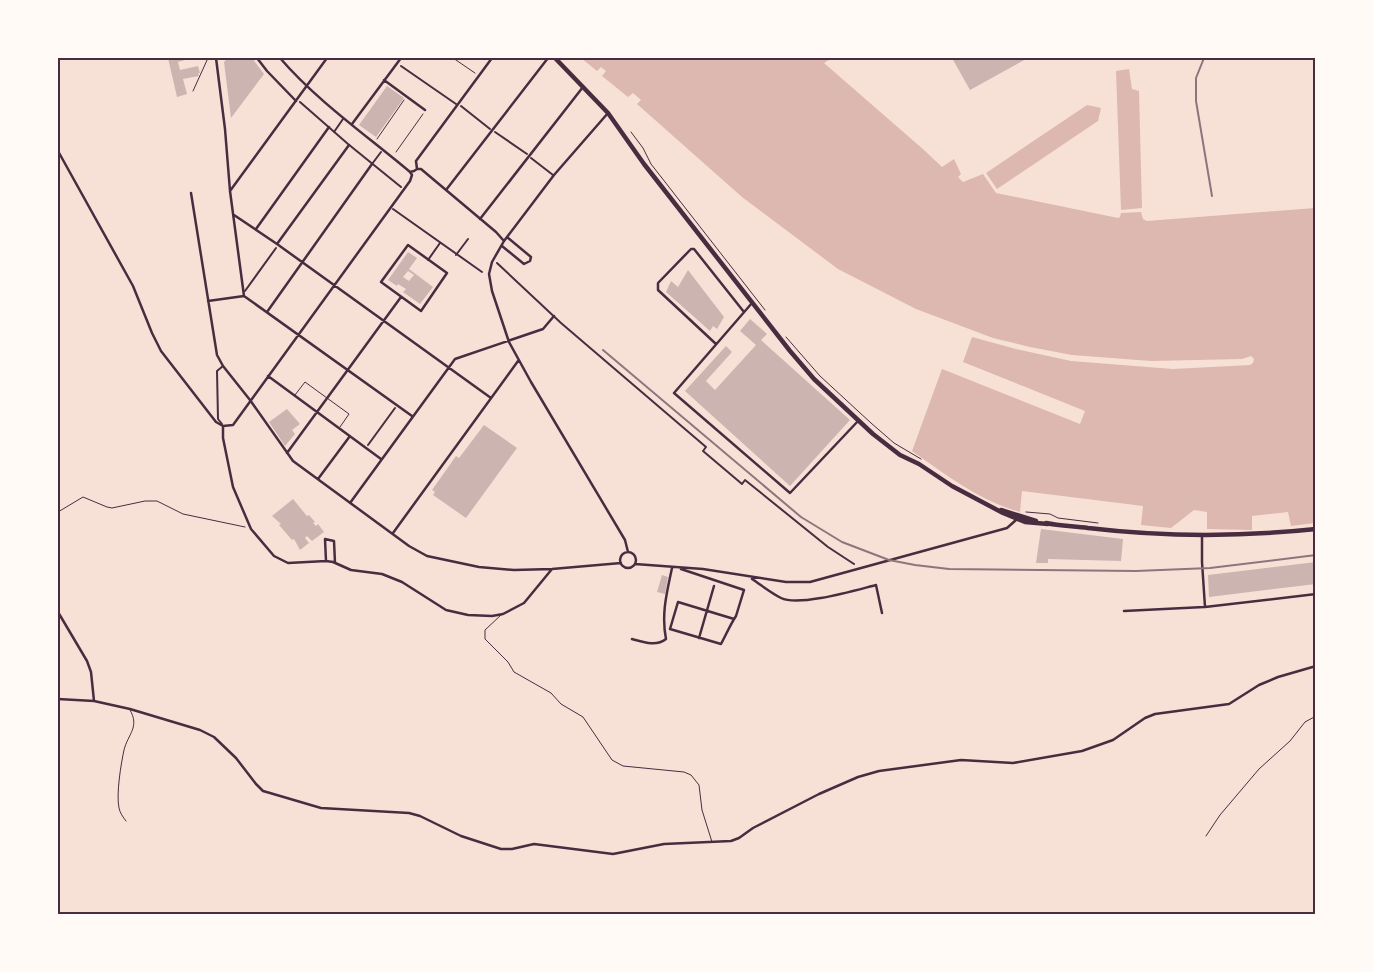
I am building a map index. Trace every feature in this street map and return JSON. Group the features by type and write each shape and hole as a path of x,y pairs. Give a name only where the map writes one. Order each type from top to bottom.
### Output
{"main road":[{"path":"555,58 608,113 644,164 814,379 900,455 919,464 952,486 1025,522 1131,533 1202,535 1248,535 1316,529"},
{"path":"992,507 1048,524"}],"street":[{"path":"216,58 225,129 230,192 244,296"},
{"path":"257,58 267,71 298,101 401,187"},
{"path":"280,58 307,86 412,172"},
{"path":"230,192 328,58"},
{"path":"352,124 400,59 394,58"},
{"path":"417,168 416,161 492,58"},
{"path":"446,190 548,58"},
{"path":"401,66 456,104"},
{"path":"384,80 425,111"},
{"path":"480,219 584,86"},
{"path":"461,106 490,128"},
{"path":"608,113 554,175 504,241 490,268 490,283 509,342 623,536 628,552 635,556 635,564"},
{"path":"334,132 343,119"},
{"path":"256,229 329,127"},
{"path":"495,132 527,154"},
{"path":"245,291 349,144"},
{"path":"58,151 133,286 161,351 216,422 224,426 233,425 410,181 412,172 417,168"},
{"path":"267,312 381,152"},
{"path":"532,158 553,174"},
{"path":"417,168 421,169 496,232 504,241"},
{"path":"191,193 216,355 223,366 250,400 293,461 410,546 427,556 479,567 514,570 621,563 626,568 635,564 702,569 786,582 810,582 1008,528 1017,519"},
{"path":"393,209 482,272"},
{"path":"234,215 334,284 491,398"},
{"path":"502,246 524,264 530,262 531,257 507,237"},
{"path":"456,255 468,239"},
{"path":"428,260 440,243"},
{"path":"408,245 428,260 447,273 421,311 381,282 408,245"},
{"path":"716,344 658,290 657,285 691,249 694,249 744,312"},
{"path":"496,263 554,316 706,447 703,451 742,484 746,480 804,528 854,564"},
{"path":"208,301 244,296 412,416"},
{"path":"287,453 401,297"},
{"path":"752,302 674,393 790,493 859,420"},
{"path":"350,503 455,359 543,329 554,316"},
{"path":"393,533 519,361"},
{"path":"223,366 217,371 218,419 224,426 223,438 233,487 251,529 274,556 288,563 326,561 351,570 382,574 446,610 492,616 503,614 524,603 552,569"},
{"path":"268,376 382,459"},
{"path":"368,445 395,408"},
{"path":"318,479 350,436"},
{"path":"1202,535 1205,607"},
{"path":"326,561 325,539 334,541 335,563"},
{"path":"621,563 622,556 628,552"},
{"path":"632,639 656,643 666,639 663,624 664,611 672,568"},
{"path":"679,568 744,590 734,619 720,644 670,629 678,602 734,619"},
{"path":"752,577 752,579 782,598 793,600 811,600 876,585 882,613"},
{"path":"699,638 714,586"},
{"path":"1124,611 1205,607 1316,594"},
{"path":"58,612 87,661 91,672 94,701"},
{"path":"58,698 94,701 189,726 214,737 236,758 263,791 321,808 409,813 420,816 460,836 501,849 512,849 534,844 613,854 664,844 731,841 820,794 858,777 879,771 961,760 1014,763 1082,751 1113,740 1145,718 1155,714 1229,704 1259,685 1278,677 1316,666"}],"lane":[{"path":"193,91 208,58"},
{"path":"295,395 305,382 349,414 339,428"},
{"path":"503,614 485,630 485,639 508,662 514,672 551,693 561,704 583,717 612,760 623,766 684,772 691,775 699,785 702,810 712,843"},
{"path":"126,821 118,806 118,795 124,748 133,731 134,716 130,709"},
{"path":"1206,836 1220,815 1259,769 1290,740 1305,722 1316,716"}],"path":[{"path":"453,58 477,75"},
{"path":"377,139 406,98"},
{"path":"396,152 425,111"},
{"path":"630,132 643,148 651,164 766,311"},
{"path":"783,333 820,376 871,423 894,443 926,462"},
{"path":"58,512 83,497 112,508 146,501 157,501 183,514 241,526"},
{"path":"1020,513 1050,514 1058,518 1103,524"}],"shaded area":[{"path":"581,58 832,58 824,63 942,167 954,159 961,174 958,177 963,182 983,174 996,193 1118,218 1121,213 1141,212 1143,219 1147,221 1315,208 1315,523 1291,526 1288,512 1252,516 1252,530 1207,529 1207,512 1194,510 1171,528 1141,525 1143,506 1022,491 1020,512 991,501 964,486 912,451 942,369 1080,424 1085,411 963,362 972,337 1071,361 1173,369 1250,365 1254,359 1251,356 1242,359 1151,361 1072,355 993,338 916,309 838,269 742,197 637,104 641,100 633,93 628,97 602,76 606,71 601,67 597,71"},
{"path":"1129,69 1132,89 1139,91 1142,208 1121,210 1116,71"},
{"path":"1087,105 1101,108 1098,121 997,189 986,173"}],"building":[{"path":"168,58 192,58 178,62 180,70 198,66 199,76 183,79 187,94 177,97"},
{"path":"228,58 252,58 264,74 231,118 224,62"},
{"path":"952,58 1028,58 970,90"},
{"path":"387,86 404,98 376,137 359,125"},
{"path":"408,252 417,258 409,269 433,287 420,304 403,292 406,289 388,280","holes":["408,271 414,275 409,281 403,277"]},
{"path":"688,270 724,317 717,329 713,326 710,331 666,292 671,281 678,287"},
{"path":"750,319 767,334 761,340 850,420 790,486 685,391 726,346 732,352 706,381 715,390 756,345 740,331"},
{"path":"287,409 300,424 292,430 295,434 285,446 269,422"},
{"path":"484,425 517,448 466,518 433,495 435,492 432,490 456,456 459,458"},
{"path":"293,499 307,516 309,515 315,522 313,523 316,526 318,524 324,532 312,541 307,536 305,538 309,543 300,550 294,539 292,540 279,525 281,524 272,516"},
{"path":"1041,529 1123,539 1121,561 1048,559 1048,563 1036,563"},
{"path":"1316,562 1316,584 1209,597 1208,575"},
{"path":"662,575 668,577 665,594 657,592"}],"railway":[{"path":"1204,58 1196,78 1196,101 1212,196"},
{"path":"603,350 801,517 842,542 889,560 949,569 1136,571 1210,568 1316,555"}]}
